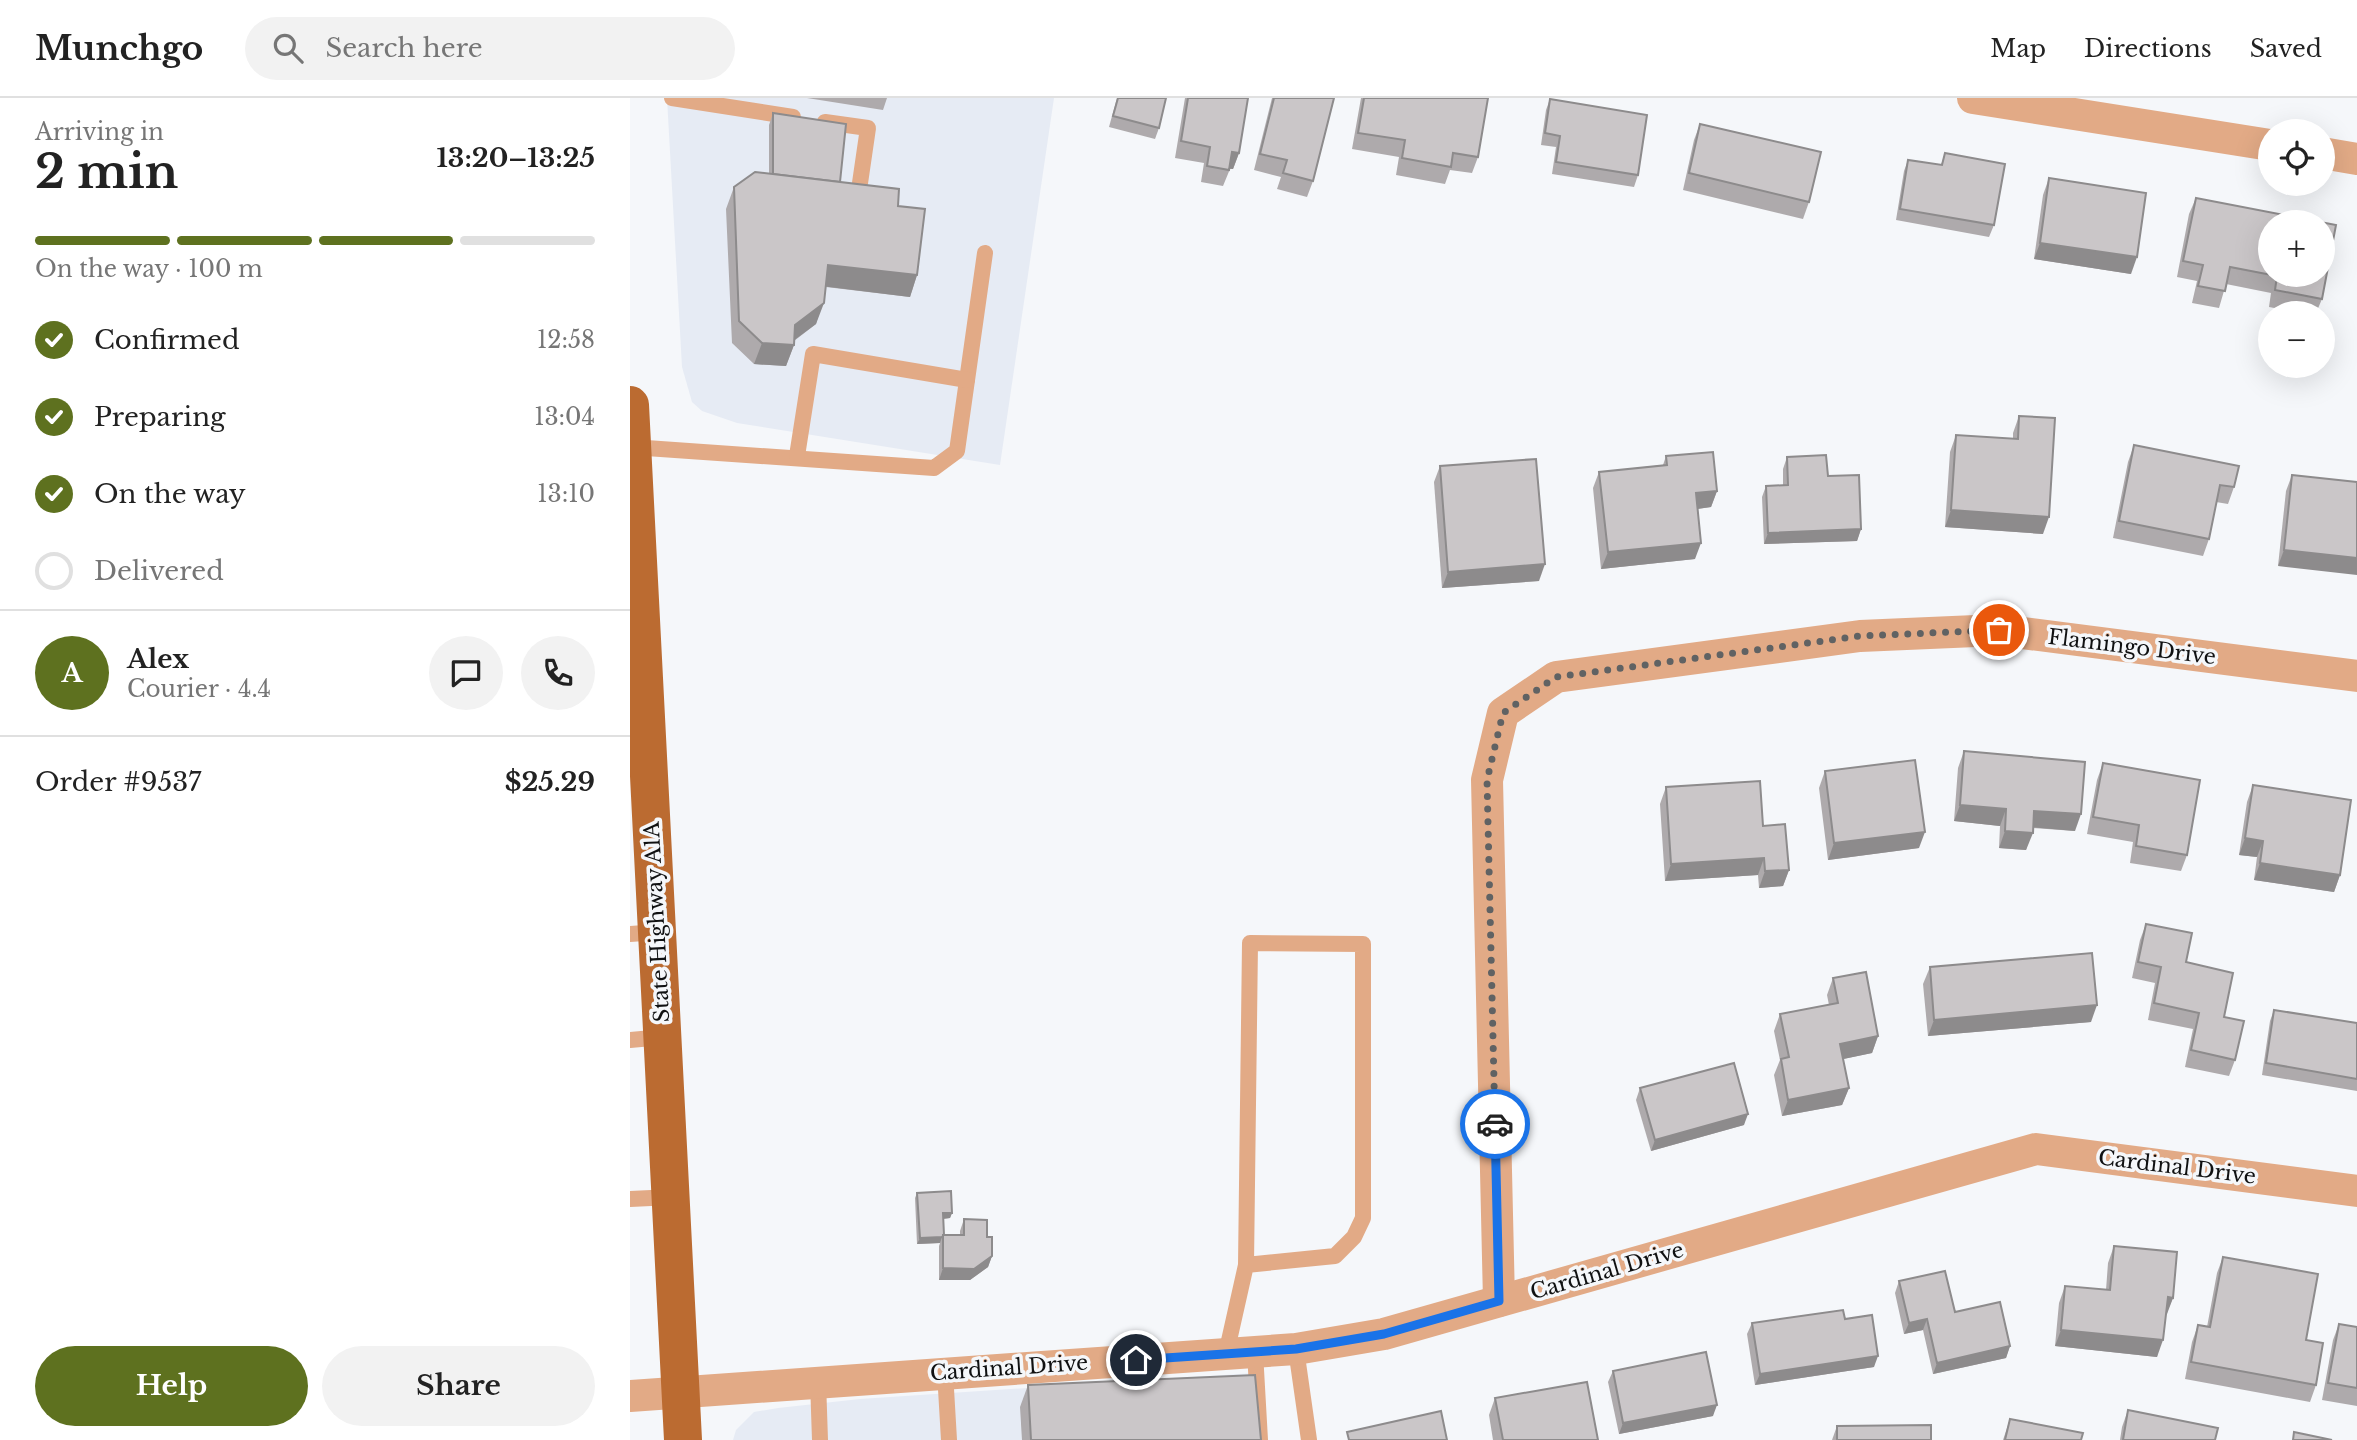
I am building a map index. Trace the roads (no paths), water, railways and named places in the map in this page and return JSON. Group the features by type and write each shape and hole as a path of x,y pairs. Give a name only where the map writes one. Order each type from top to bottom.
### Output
{"main road":[{"name":"State Highway A1A","path":"630,405 646,1039 672,1197 683,1440"}],"street":[{"path":"1973,98 2258,143"},
{"path":"2335,155 2357,159"},
{"name":"Flamingo Drive","path":"1499,1301 1487,780 1503,713 1556,677 1860,636 1999,630 2357,676"},
{"name":"Cardinal Drive","path":"630,1396 1296,1349 1384,1334 2036,1149 2357,1191"}],"lane":[{"path":"672,98 868,128 860,183"},
{"path":"632,447 797,456 934,468 957,451 985,253"},
{"path":"797,456 813,354 967,380"},
{"path":"1246,1265 1335,1256 1354,1237 1363,1218 1363,944 1250,943 1246,1265 1241,1353 1260,1440"},
{"path":"630,1199 672,1197"},
{"path":"1296,1349 1309,1440"},
{"path":"945,1372 948,1440"},
{"path":"818,1381 820,1440"}]}
